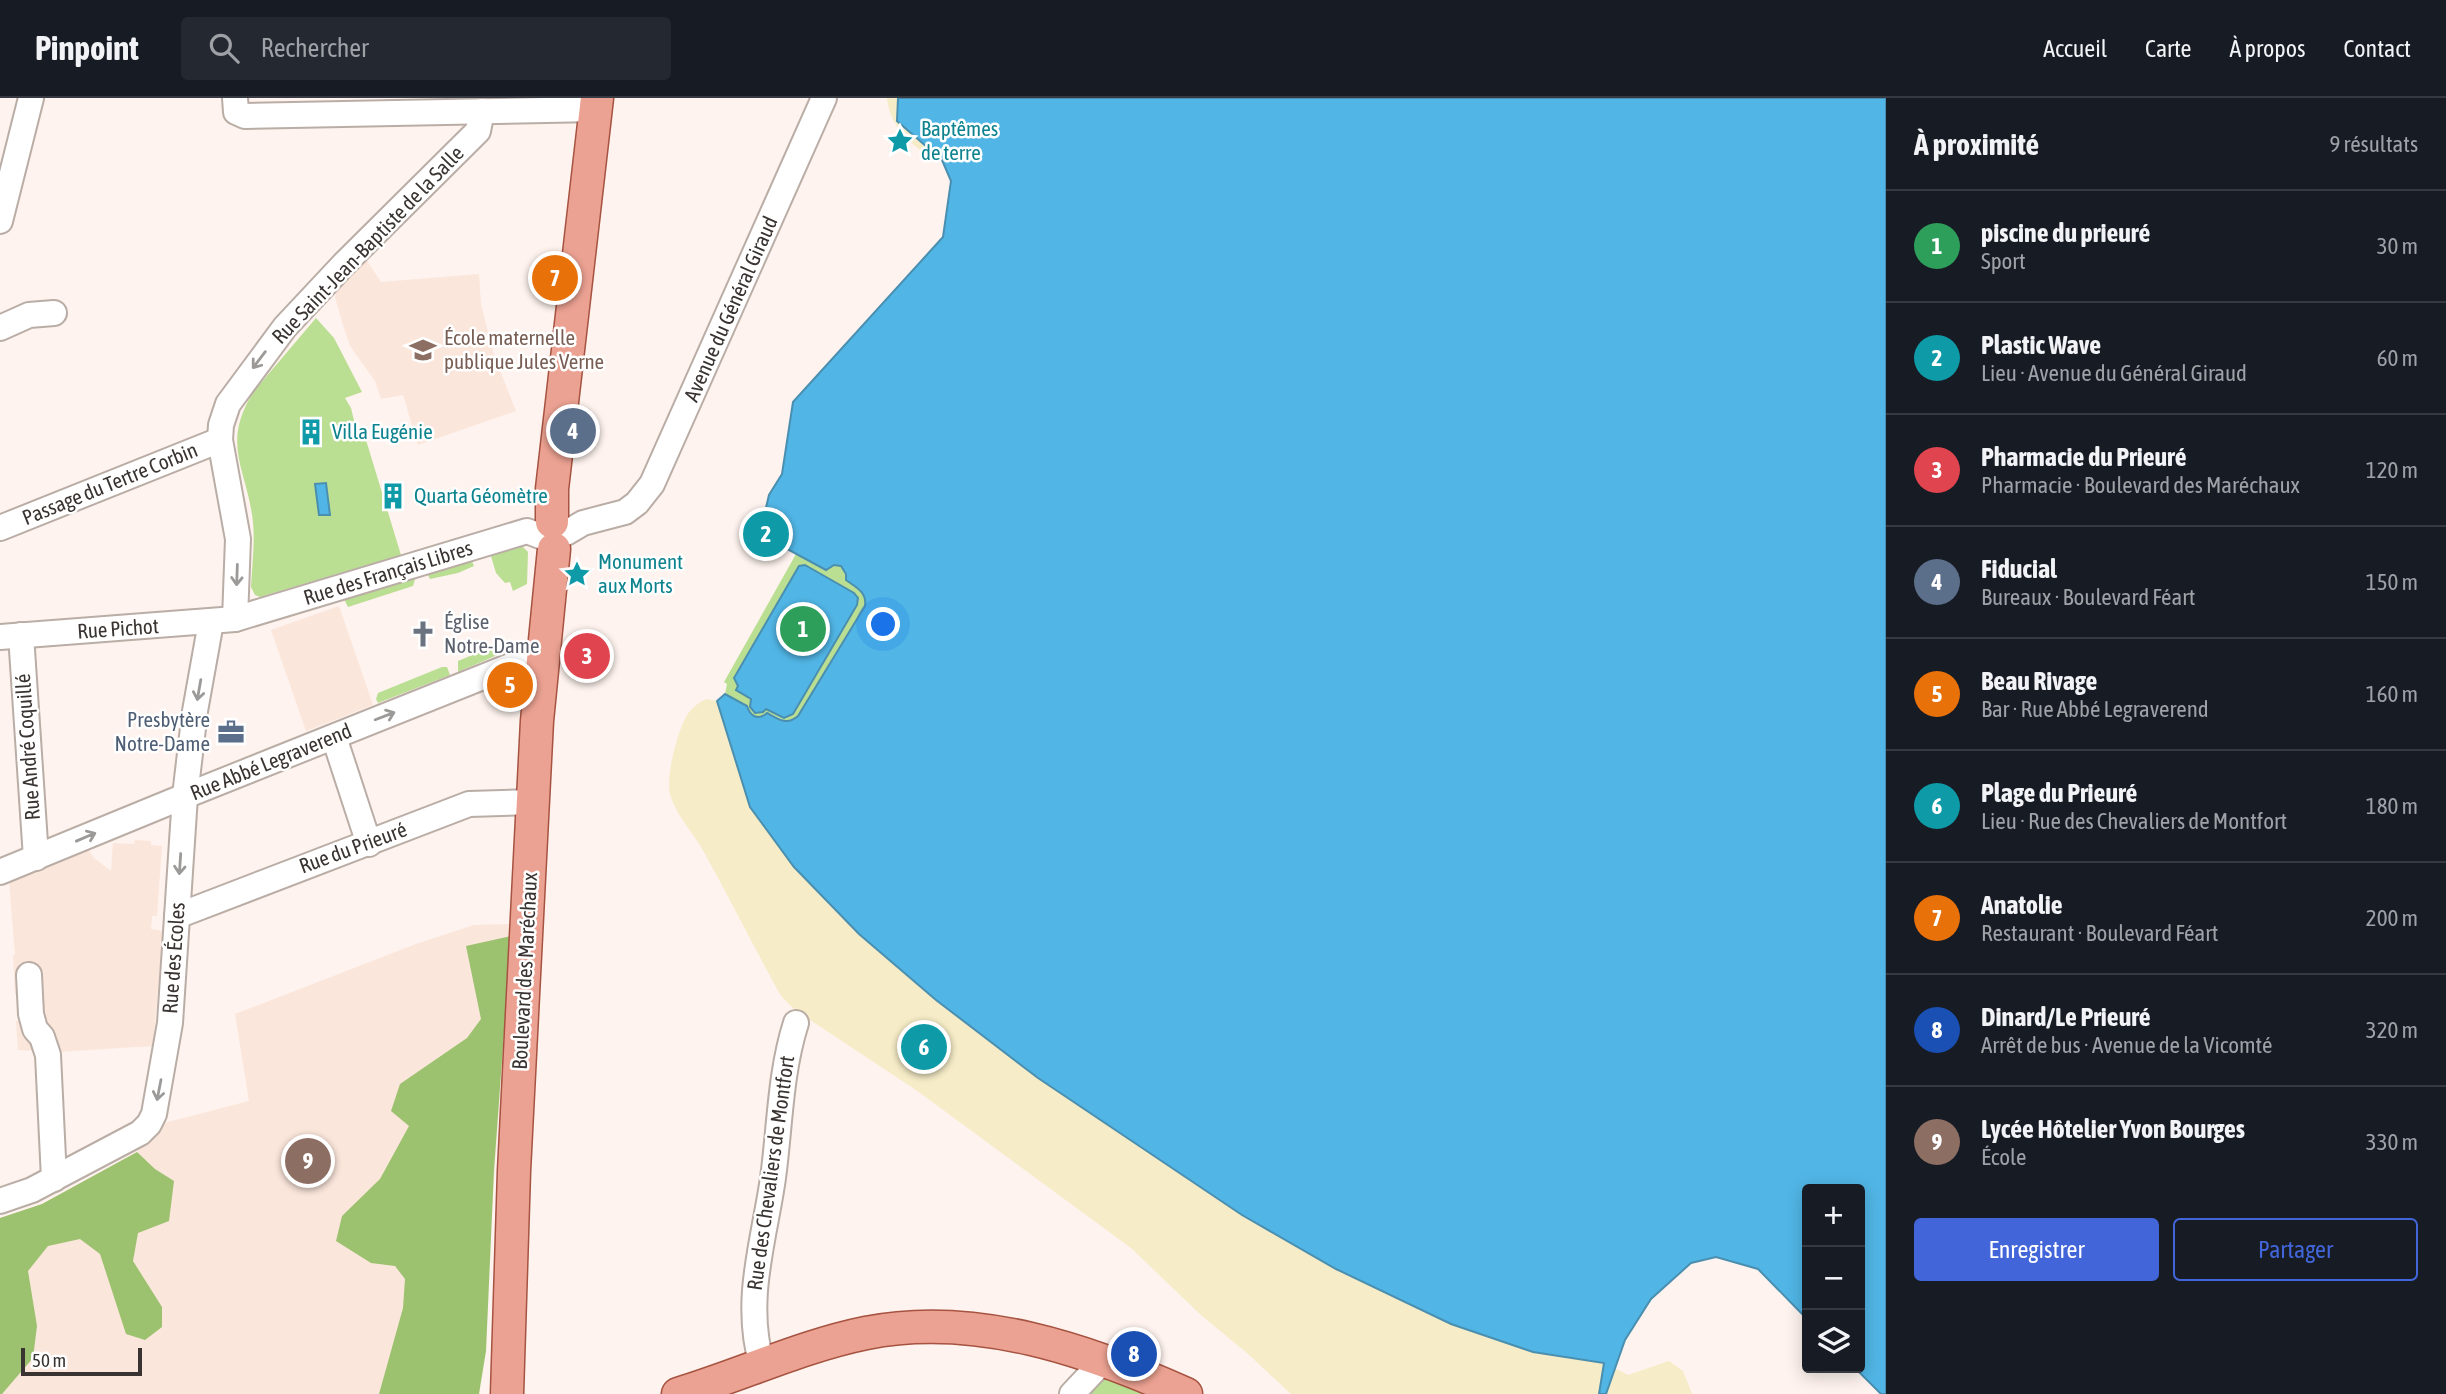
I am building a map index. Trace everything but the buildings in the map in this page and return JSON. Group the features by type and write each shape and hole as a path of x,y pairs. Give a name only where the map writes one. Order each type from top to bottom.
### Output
{"main road":[{"name":"Boulevard des Maréchaux","path":"515,1388 514,1171 533,802 553,540 552,489 596,104"},
{"path":"678,1394 721,1388 761,1365 864,1333 921,1326 1010,1335 1104,1360 1186,1394"}],"street":[{"path":"0,221 5,179 31,98"},
{"name":"Avenue du Général Giraud","path":"553,540 583,523 625,512 637,503 652,484 824,98"},
{"path":"237,106 432,105 482,111 596,104"},
{"name":"Rue Saint-Jean-Baptiste de la Salle","path":"223,621 238,539 219,440 228,404 285,327 344,264 478,131 482,111"},
{"path":"0,328 29,315 54,313"},
{"name":"Passage du Tertre Corbin","path":"0,528 219,440"},
{"name":"Rue des Français Libres","path":"223,621 527,531 553,540"},
{"name":"Rue Pichot","path":"10,636 223,621"},
{"name":"Rue des Écoles","path":"0,1201 32,1190 140,1133 155,1114 170,1023 185,796 195,710 223,621"},
{"name":"Rue André Coquillé","path":"10,636 36,858"},
{"name":"Rue Abbé Legraverend","path":"0,872 334,737 545,639"},
{"path":"334,737 369,844"},
{"name":"Rue du Prieuré","path":"177,915 469,804 533,802"},
{"path":"29,975 33,1022 48,1055 54,1179"},
{"name":"Rue des Chevaliers de Montfort","path":"761,1365 756,1345 753,1301 758,1251 772,1181 789,1045 796,1023"},
{"path":"1072,1394 1104,1360"}],"shaded area":[{"name":"École maternelle publique Jules Verne","path":"365,258 381,282 479,274 481,304 494,355 516,411 418,445 403,395 381,399 375,381 350,346 335,297"},
{"path":"339,606 373,705 306,731 271,630"},
{"path":"135,840 151,841 151,845 162,846 157,916 152,916 151,929 163,931 153,1046 56,1052 18,1050 16,1021 19,1021 9,881 88,849 94,858 111,871 113,843 134,844"},
{"path":"512,924 479,1394 0,1394 0,1218 42,1204 137,1152 164,1123 249,1101 235,1014 416,944 474,925"}],"green space":[{"path":"316,318 334,338 362,392 345,398 351,408 359,441 366,440 401,555 260,597 255,595 251,587 253,522 238,456 239,427 254,391"},
{"path":"520,544 528,552 527,584 513,591 510,582 505,583 496,573 490,553"},
{"path":"796,554 825,570 834,565 841,566 846,580 863,594 865,606 798,716 788,722 768,713 760,717 749,714 746,706 725,694 727,684 724,682"},
{"path":"471,559 474,566 458,573 430,579 427,573"},
{"path":"416,576 413,586 348,607 344,599"},
{"path":"494,646 499,647 502,653 458,672 458,661"},
{"path":"447,667 450,675 378,703 378,693"},
{"path":"511,936 494,1170 486,1351 479,1394 379,1394 403,1308 405,1279 395,1266 371,1263 336,1241 342,1216 380,1179 409,1126 391,1111 400,1084 467,1038 481,1019 466,946"},
{"path":"137,1152 155,1169 174,1181 169,1221 138,1233 133,1261 162,1307 162,1327 145,1340 126,1334 100,1254 80,1239 48,1246 28,1271 37,1326 33,1358 0,1394 0,1218 42,1204"},
{"path":"1105,1375 1151,1394 1087,1394"}],"sand":[{"path":"887,98 954,98 955,146 926,155 895,124"},
{"path":"706,699 717,701 730,744 1605,1363 1628,1375 1669,1361 1683,1371 1692,1394 1291,1394 1202,1316 1131,1248 916,1090 795,1010 781,996 670,794 671,768 681,728 690,711"}],"water":[{"path":"898,98 1886,98 1886,1394 1881,1394 1860,1373 1865,1373 1865,1184 1802,1184 1802,1314 1758,1269 1716,1257 1691,1263 1651,1299 1625,1340 1606,1394 1599,1394 1604,1363 1533,1352 1451,1324 1336,1269 1242,1215 1038,1078 936,1000 859,934 794,867 750,807 717,701 725,694 747,706 755,716 760,717 767,713 782,720 794,719 865,606 863,594 846,580 841,566 834,565 826,570 776,543 767,530 764,516 769,495 782,474 793,402 943,237 951,181 942,160 897,121"},
{"path":"326,483 330,515 319,515 315,484"},
{"path":"805,565 854,593 858,598 857,605 793,714 784,718 766,709 755,713 750,707 751,699 736,690 738,686 734,678 799,566"}],"place":[{"name":"Baptêmes de terre","path":"900,141"},
{"name":"Anatolie","path":"555,278"},
{"name":"École maternelle publique Jules Verne","path":"423,350"},
{"name":"Fiducial","path":"573,431"},
{"name":"Villa Eugénie","path":"311,432"},
{"name":"Quarta Géomètre","path":"393,496"},
{"name":"Plastic Wave","path":"766,534"},
{"name":"Monument aux Morts","path":"577,574"},
{"name":"piscine du prieuré","path":"803,629"},
{"name":"Église Notre-Dame","path":"423,634"},
{"name":"Pharmacie du Prieuré","path":"587,656"},
{"name":"Beau Rivage","path":"510,685"},
{"name":"Presbytère Notre-Dame","path":"231,732"},
{"name":"Plage du Prieuré","path":"924,1047"},
{"name":"Lycée Hôtelier Yvon Bourges","path":"308,1161"},
{"name":"Dinard/Le Prieuré","path":"1134,1354"}]}
